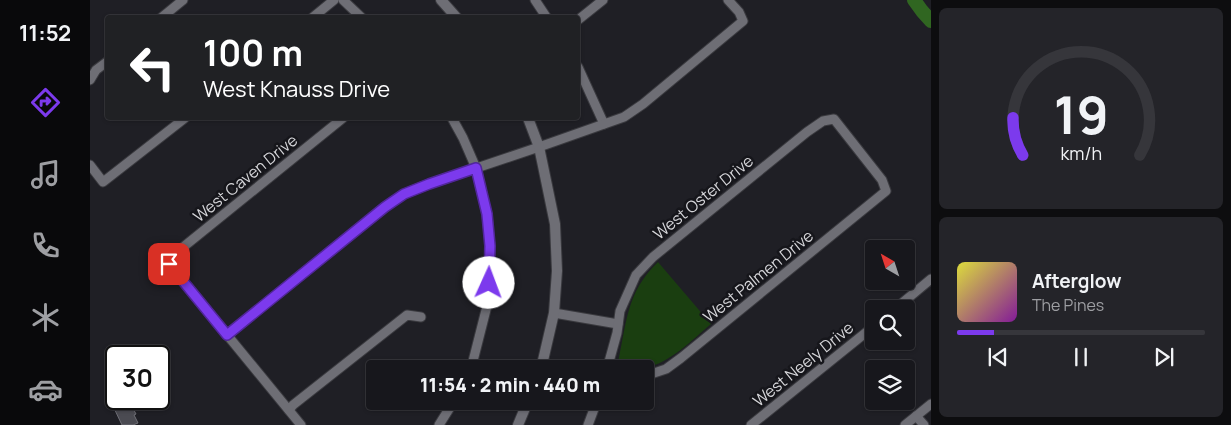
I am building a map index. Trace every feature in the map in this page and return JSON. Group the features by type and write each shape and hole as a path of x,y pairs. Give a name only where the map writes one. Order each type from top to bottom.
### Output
{"street":[{"path":"165,15 183,0"},
{"path":"316,15 334,0"},
{"path":"343,0 359,15"},
{"path":"441,0 454,15"},
{"path":"534,0 545,15"},
{"path":"580,18 603,0"},
{"path":"301,425 227,335 385,207 404,194 624,118 743,21 728,0"},
{"path":"90,80 96,70 105,62"},
{"path":"580,71 604,124"},
{"name":"West Oster Drive","path":"610,360 617,333 620,311 636,275 653,257 823,121 834,119 882,180 886,191"},
{"path":"90,165 103,182 182,120"},
{"name":"West Caven Drive","path":"227,335 169,264 170,259 341,120"},
{"path":"453,120 476,168 487,214 490,246 488,302 473,360"},
{"path":"529,120 538,147 555,224 557,271 554,313 543,360"},
{"name":"West Palmen Drive","path":"654,373 666,369 681,358 886,191"},
{"path":"906,300 931,279"},
{"path":"554,313 618,324"},
{"path":"289,410 362,349 407,315 421,317"},
{"name":"West Neely Drive","path":"751,425 865,333"},
{"path":"905,425 931,404"},
{"path":"438,425 448,410"},
{"path":"518,425 524,410"},
{"path":"588,425 594,410"},
{"path":"916,416 924,425"}],"green space":[{"path":"658,262 711,324 672,356 654,365 654,360 618,360 629,309 647,274"}],"building":[{"path":"115,410 134,410 138,423 122,425"}],"waterway":[{"path":"914,0 931,21"}],"route":[{"path":"169,264 227,335 385,207 404,194 476,168 487,214 490,246 489,283"}]}
